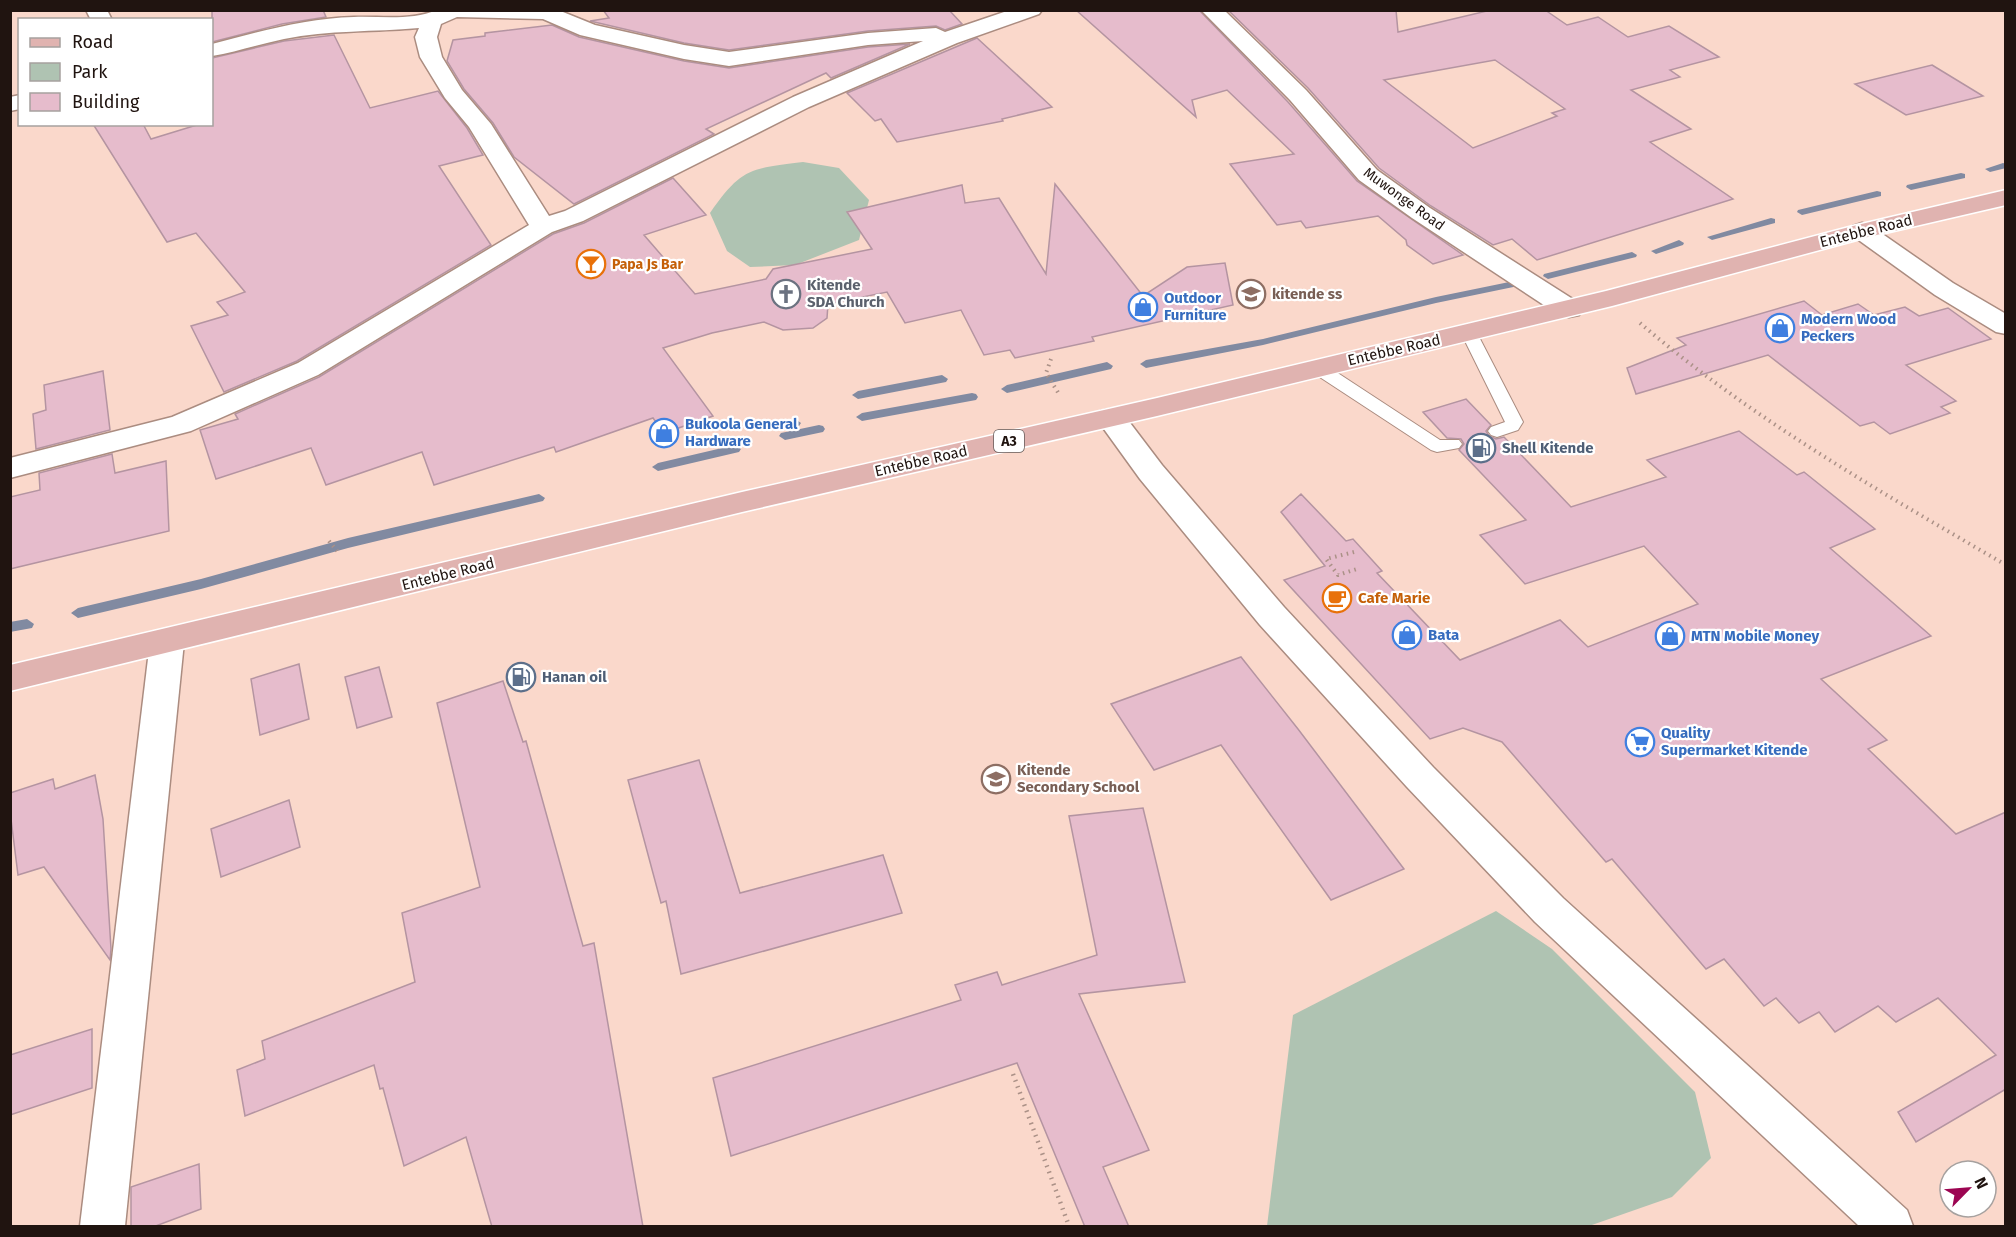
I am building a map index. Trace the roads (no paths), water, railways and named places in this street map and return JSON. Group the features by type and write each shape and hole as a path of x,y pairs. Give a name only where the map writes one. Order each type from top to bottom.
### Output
{"main road":[{"name":"Entebbe Road","path":"10,678 742,502 1112,418 1569,309 1862,231 2006,197"}],"street":[{"path":"10,468 181,424 308,369 543,227 620,195 801,102 962,33 1032,10"},
{"name":"Muwonge Road","path":"1211,10 1256,51 1298,95 1368,175 1421,213 1569,309"},
{"path":"213,50 285,32 354,23 376,25 432,20 457,11 546,13 588,30 684,52 729,59 868,39 962,33"},
{"path":"432,20 426,37 431,57 453,93 479,124 543,227"},
{"path":"1862,231 1944,289 2006,326"},
{"path":"1112,418 1151,472 1272,616 1428,786 1549,910 1891,1227"},
{"path":"102,1227 167,642"}],"lane":[{"path":"1469,333 1514,422 1512,426 1497,430"},
{"path":"1318,368 1437,446 1453,444"}],"waterway":[{"path":"1990,169 2003,166"},
{"path":"1911,187 1961,176"},
{"path":"1802,212 1877,194"},
{"path":"1712,237 1771,221"},
{"path":"1656,251 1679,243"},
{"path":"1548,276 1632,255"},
{"path":"1146,364 1263,342 1436,300 1519,283"},
{"path":"1007,389 1107,366"},
{"path":"858,395 942,379"},
{"path":"862,417 972,397"},
{"path":"780,425 795,423"},
{"path":"785,436 819,429"},
{"path":"658,467 735,449"},
{"path":"78,613 201,584 348,543 539,498"},
{"path":"10,627 27,624"}],"place":[{"name":"Papa Js Bar","path":"591,264"},
{"name":"Kitende SDA Church","path":"786,294"},
{"name":"kitende ss","path":"1251,294"},
{"name":"Outdoor Furniture","path":"1143,307"},
{"name":"Modern Wood Peckers","path":"1780,328"},
{"name":"Bukoola General Hardware","path":"664,433"},
{"name":"Shell Kitende","path":"1481,448"},
{"name":"Cafe Marie","path":"1337,598"},
{"name":"Bata","path":"1407,635"},
{"name":"MTN Mobile Money","path":"1670,636"},
{"name":"Hanan oil","path":"521,677"},
{"name":"Quality Supermarket Kitende","path":"1640,742"},
{"name":"Kitende Secondary School","path":"996,779"}]}
